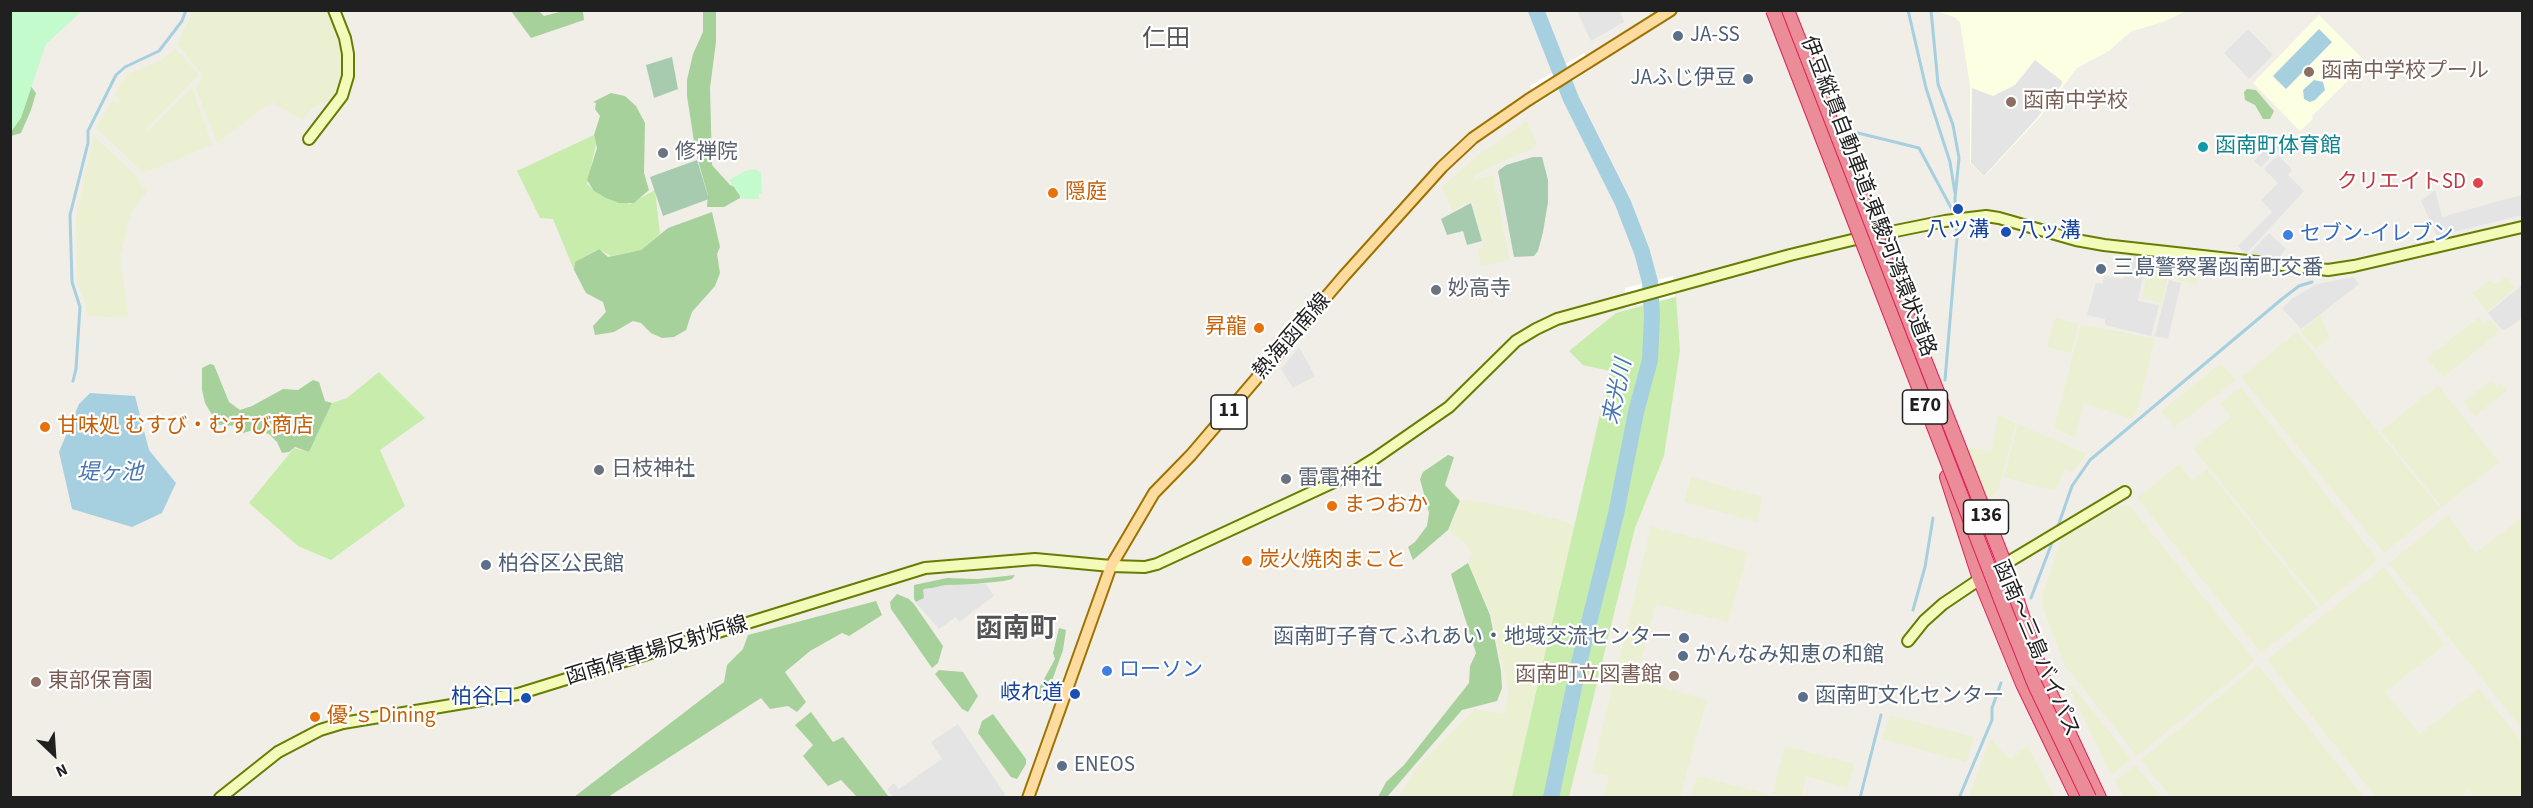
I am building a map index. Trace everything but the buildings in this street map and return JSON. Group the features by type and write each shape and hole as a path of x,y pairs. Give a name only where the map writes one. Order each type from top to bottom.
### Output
{"highway":[{"name":"函南～三島バイパス","path":"1767,10 1946,472 1980,579 2023,684 2078,798"},
{"name":"伊豆縦貫自動車道;東駿河湾環状道路","path":"1773,10 2003,605 2035,684 2089,798"},
{"name":"函南～三島バイパス","path":"1787,10 2004,565 2042,676 2099,798"}],"main road":[{"name":"熱海函南線","path":"1028,798 1111,566 1154,493 1191,455 1420,190 1473,138 1534,96 1671,10"}],"street":[{"path":"309,139 342,96 348,76 345,38 334,10"},
{"name":"函南停車場反射炉線","path":"220,798 278,752 320,730 343,723 518,694 925,568 1035,559 1145,567 1164,562 1347,476 1405,439 1449,407 1516,341 1557,319 1856,239 1945,221 1986,216 2076,240 2104,245 2319,270 2354,266 2523,227"},
{"path":"1908,641 1924,621 1943,604 1980,579 2125,492"}],"shaded area":[{"path":"193,11 329,11 344,36 344,69 340,95 311,109 303,121 272,102 217,143 196,89 202,74 177,44"},
{"path":"1577,11 1620,11 1624,22 1591,41"},
{"name":"函南中学校","path":"1936,11 2186,11 2168,20 2130,32 2109,51 2077,68 2039,118 1984,177 1970,163 1970,85 1960,22 1954,17"},
{"name":"函南中学校プール","path":"2319,15 2365,61 2364,65 2312,116 2313,119 2300,131 2253,83"},
{"path":"2248,29 2273,55 2249,79 2224,53"},
{"path":"175,48 199,74 145,130 148,131 192,87 212,145 144,173 96,128 113,99 118,104 121,102 115,95 120,83 129,73 161,61"},
{"path":"672,57 678,89 654,98 646,65"},
{"path":"2035,60 2062,81 2062,84 2038,117 1984,176 1971,163 1972,88 1993,96 2015,85"},
{"path":"1525,122 1537,143 1536,147 1474,175 1475,180 1493,175 1510,260 1481,266 1478,249 1484,247 1472,201 1452,211 1442,187 1476,157"},
{"path":"94,136 141,180 139,182 148,191 133,209 120,257 129,318 86,316 86,303 77,283 76,216"},
{"path":"2278,136 2285,142 2261,167 2254,161"},
{"path":"2278,155 2292,170 2288,175 2304,191 2246,254 2238,246 2272,212 2261,200 2278,183 2264,169"},
{"path":"1533,157 1542,157 1548,180 1548,202 1543,232 1538,251 1534,256 1514,257 1498,171 1506,165"},
{"path":"697,160 709,199 663,216 650,177"},
{"path":"2435,190 2442,217 2521,195 2522,191 2522,215 2437,236 2421,201"},
{"path":"1471,203 1482,241 1467,245 1463,231 1447,235 1441,219"},
{"path":"2269,233 2286,249 2277,260 2247,256"},
{"path":"2129,254 2147,257 2138,301 2159,305 2151,336 2105,325 2105,319 2087,315 2096,283 2103,284 2104,276 2123,279"},
{"path":"2155,257 2172,260 2162,303 2142,298 2150,260 2154,260"},
{"path":"2181,261 2202,263 2196,285 2176,280"},
{"path":"2506,276 2516,288 2487,312 2472,293 2490,280 2493,284 2497,283"},
{"path":"2353,277 2359,284 2301,329 2282,308 2293,298 2317,284"},
{"path":"2169,280 2181,283 2168,339 2155,336"},
{"path":"2522,285 2522,318 2502,330 2488,313"},
{"path":"2320,315 2330,338 2316,349 2301,332"},
{"path":"2479,317 2484,323 2490,319 2500,331 2443,378 2427,358"},
{"path":"2056,318 2079,324 2071,353 2047,347"},
{"path":"2081,324 2155,339 2137,412 2131,419 2084,403 2075,438 2054,428"},
{"path":"2297,332 2440,508 2384,553 2241,377"},
{"path":"1299,347 1315,376 1293,388 1281,369"},
{"path":"2221,363 2236,380 2175,427 2161,411"},
{"path":"2491,380 2496,387 2501,383 2507,391 2475,416 2463,402"},
{"path":"2438,385 2499,462 2442,507 2381,431"},
{"path":"2241,387 2378,560 2321,606 2193,448 2231,417 2220,403"},
{"path":"1998,414 2016,423 1999,488 1988,501 1966,447 1991,451"},
{"path":"2018,424 2087,454 2072,472 2065,469 2055,491 2004,477"},
{"path":"2179,464 2192,480 2207,469 2318,608 2261,653 2137,498"},
{"path":"1691,477 1762,497 1757,522 1684,502"},
{"path":"1463,499 1523,510 1567,522 1575,528 1512,797 1398,797 1418,766 1475,709 1504,714 1508,690 1491,613 1468,563 1472,554 1465,543 1448,530"},
{"path":"2119,505 2130,506 2255,661 2137,756 2065,666 2043,608 2042,596 2062,538"},
{"path":"2448,515 2476,553 2522,517 2522,729 2389,563"},
{"path":"1651,526 1748,552 1728,622 1656,604 1636,679 1707,700 1680,797 1604,797 1609,776 1592,772"},
{"path":"2384,567 2445,645 2385,692 2420,734 2479,688 2522,742 2522,797 2475,797 2469,790 2459,797 2376,797 2267,660"},
{"path":"986,584 994,596 959,622 956,617 939,629 916,603 924,598 923,590 945,585"},
{"path":"2258,665 2364,797 2171,797 2141,760"},
{"path":"2072,685 2131,759 2113,774 2109,771 2069,687"},
{"path":"1890,715 1974,737 1966,762 1882,739"},
{"path":"958,724 1005,794 1004,797 893,797 887,789 894,783 899,789 942,759 931,742"},
{"path":"1990,738 2010,759 2027,746 2055,797 1969,797"},
{"path":"1785,746 1852,763 1854,766 1848,788 1806,776 1802,797 1772,794"},
{"path":"2135,765 2162,797 2124,797 2115,781"},
{"path":"1697,776 1769,794 1768,797 1691,797"}],"green space":[{"path":"11,10 82,11 46,44 21,118 11,132"},
{"path":"511,11 539,11 544,16 563,11 579,11 583,12 584,20 531,38"},
{"path":"703,11 716,11 716,42 710,88 712,165 730,185 740,189 740,198 724,207 707,207 708,195 696,154 687,96 687,80 693,54 703,32"},
{"path":"10,71 29,84 36,93 21,133 11,136"},
{"path":"2247,89 2256,90 2274,111 2270,119 2263,119 2255,105 2245,100 2244,92"},
{"path":"611,93 625,96 636,106 645,123 644,173 649,190 634,203 619,203 606,198 594,191 587,180 597,148 594,135 600,116 595,109 596,103 593,102"},
{"path":"594,135 596,144 587,184 599,194 630,204 655,190 660,234 641,250 611,256 598,249 575,262 574,270 553,219 540,218 517,171"},
{"path":"755,169 761,173 762,194 759,194 759,199 742,199 729,180 745,171"},
{"path":"712,212 720,247 717,254 720,273 715,286 692,312 686,330 674,337 662,338 651,333 641,323 633,321 614,332 595,335 593,326 606,312 603,302 586,293 574,270 575,262 599,249 608,257 641,250 668,228"},
{"path":"1676,297 1680,350 1664,456 1635,528 1569,797 1512,797 1610,371 1583,365 1569,351 1616,313"},
{"path":"210,364 214,365 229,402 240,410 283,389 298,390 313,380 319,382 325,401 332,403 309,452 295,447 289,452 282,453 277,442 269,434 254,430 243,433 237,426 218,425 205,403 202,390 202,368"},
{"path":"379,372 425,418 380,450 405,506 331,560 298,546 249,503 294,448 309,452 332,403 347,398"},
{"path":"1448,455 1454,457 1445,485 1460,501 1448,530 1413,560 1408,547 1415,542 1427,526 1429,513 1420,479 1423,472"},
{"path":"1468,563 1490,615 1501,671 1502,688 1497,701 1462,710 1387,797 1378,797 1386,782 1404,765 1469,683 1470,666 1476,653 1451,574"},
{"path":"1015,575 1012,579 1004,581 924,589 924,598 916,602 914,599 914,585 947,578 978,579"},
{"path":"897,594 914,604 943,646 938,663 932,668 891,609 890,602"},
{"path":"876,601 882,615 849,636 842,633 810,651 785,672 806,702 797,712 788,706 770,709 761,698 608,797 574,797 724,682 727,665 743,649 748,635"},
{"path":"1059,628 1066,630 1063,650 1049,689 1044,700 1041,701 1037,692 1055,659 1053,653"},
{"path":"939,670 963,672 978,696 968,712 962,709 935,674"},
{"path":"811,712 833,742 843,737 889,797 857,797 841,780 828,786 803,756 813,745 795,725"},
{"path":"993,714 1026,759 1026,764 1017,779 1011,777 978,733 982,721"}],"water":[{"path":"2319,29 2332,42 2286,89 2273,76"},
{"path":"2314,80 2323,82 2325,90 2310,102 2304,99 2303,90"},
{"name":"堤ヶ池","path":"90,393 135,396 149,450 176,483 162,513 132,527 72,509 59,452 79,404"}],"pier":[{"path":"1584,53 1590,70 1537,104 1530,86"},
{"path":"1673,276 1675,296 1626,308 1625,288"}],"waterway":[{"path":"73,381 76,369 80,307 72,282 70,215 88,143 88,131 116,75 125,67 159,51 182,21 186,10"},
{"name":"来光川","path":"1536,10 1571,99 1623,203 1642,252 1650,282 1652,316 1650,360 1636,412 1616,514 1579,663 1551,798"},
{"path":"1908,10 1926,88 1950,162 1955,193"},
{"path":"1931,10 1938,84 1953,125 1959,158 1955,198 1957,237 1945,380"},
{"path":"1854,132 1919,148 1955,215"},
{"path":"2057,529 2072,486 2090,460 2282,299 2299,286 2312,282"},
{"path":"1913,610 1925,567 1933,518"},
{"path":"2031,598 2053,540"},
{"path":"1959,798 1992,720 1992,708 2001,683"},
{"path":"1860,798 1881,715"}],"place":[{"name":"JA-SS","path":"1678,36"},
{"name":"函南中学校プール","path":"2309,72"},
{"name":"JAふじ伊豆","path":"1748,79"},
{"name":"函南中学校","path":"2011,102"},
{"name":"函南町体育館","path":"2203,147"},
{"name":"修禅院","path":"663,153"},
{"name":"クリエイトSD","path":"2478,183"},
{"name":"隠庭","path":"1053,193"},
{"name":"八ツ溝","path":"1958,209"},
{"name":"八ッ溝","path":"2006,232"},
{"name":"セブン-イレブン","path":"2288,235"},
{"name":"三島警察署函南町交番","path":"2101,269"},
{"name":"妙高寺","path":"1436,290"},
{"name":"昇龍","path":"1259,328"},
{"name":"甘味処 むすび・むすび商店","path":"45,427"},
{"name":"日枝神社","path":"599,470"},
{"name":"雷電神社","path":"1286,479"},
{"name":"まつおか","path":"1332,506"},
{"name":"炭火焼肉まこと","path":"1247,561"},
{"name":"柏谷区公民館","path":"486,565"},
{"name":"函南町子育てふれあい・地域交流センター","path":"1684,638"},
{"name":"かんなみ知恵の和館","path":"1683,656"},
{"name":"ローソン","path":"1107,671"},
{"name":"函南町立図書館","path":"1674,676"},
{"name":"東部保育園","path":"36,682"},
{"name":"岐れ道","path":"1075,694"},
{"name":"函南町文化センター","path":"1803,697"},
{"name":"柏谷口","path":"526,698"},
{"name":"優’ｓ Dining","path":"315,717"},
{"name":"ENEOS","path":"1062,766"}],"district":[{"name":"仁田","path":"1166,41"},
{"name":"函南町","path":"1016,631"}]}
